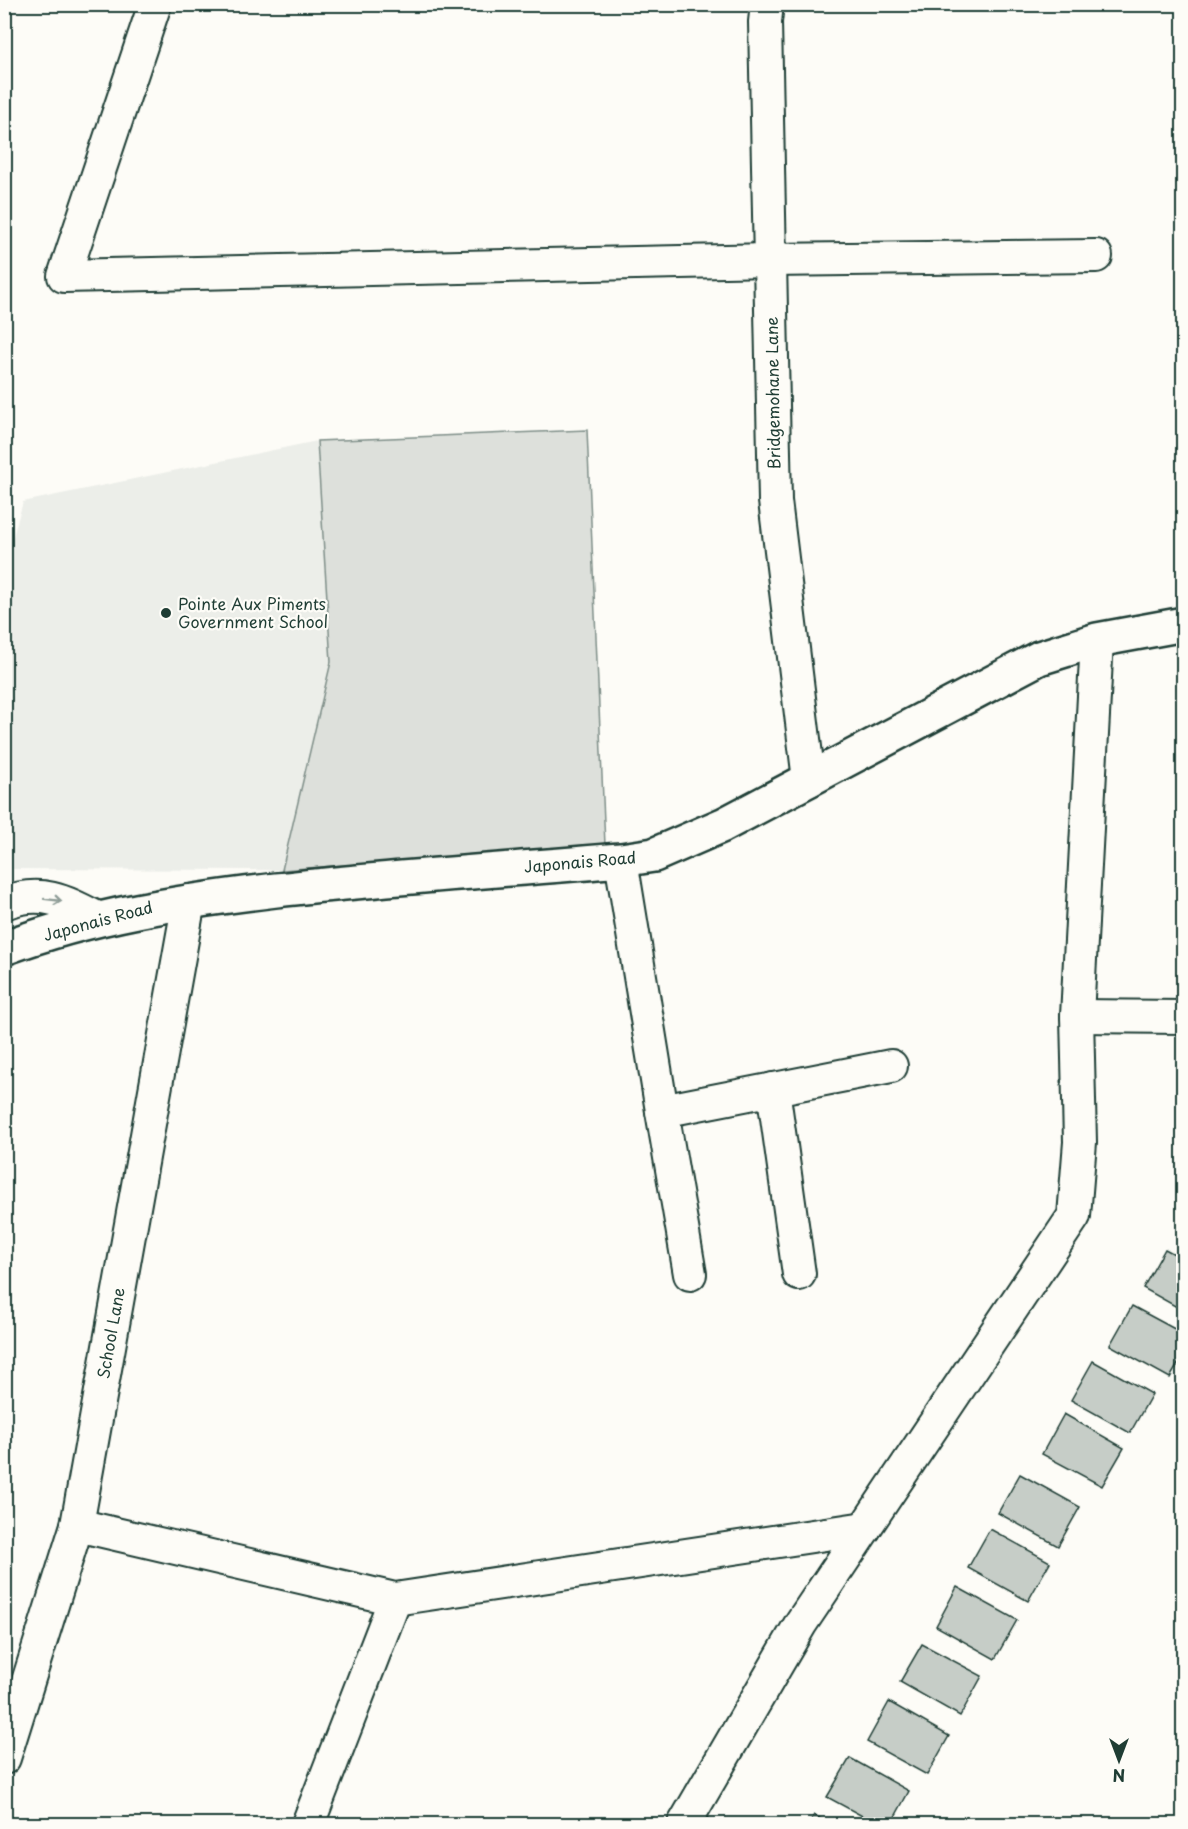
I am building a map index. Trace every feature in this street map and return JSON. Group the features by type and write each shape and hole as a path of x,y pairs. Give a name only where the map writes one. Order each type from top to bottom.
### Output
{"main road":[{"name":"Japonais Road","path":"4,948 141,908 189,901 387,877 621,860 654,855 723,825 1039,658 1097,640 1184,624"}],"street":[{"path":"155,4 64,276 770,260 1096,256"},
{"name":"Bridgemohane Lane","path":"767,4 765,22 775,501 809,780"},
{"path":"684,1824 801,1623 1074,1216 1080,1142 1077,1016 1097,640"},
{"path":"621,860 690,1274"},
{"path":"4,903 19,897 60,899 99,919"},
{"name":"School Lane","path":"4,1758 77,1525 189,901"},
{"path":"1077,1016 1184,1017"},
{"path":"662,1111 891,1066"},
{"path":"773,1089 799,1274"},
{"path":"77,1525 395,1599 865,1528"},
{"path":"308,1824 395,1599"}],"shaded area":[{"path":"587,430 605,845 282,870 331,662 317,441"},
{"name":"Pointe Aux Piments Government School","path":"317,441 331,662 282,870 5,869 5,564 23,502"}],"building":[{"path":"1165,1249 1184,1259 1184,1311 1143,1288"},
{"path":"1132,1306 1184,1334 1184,1354 1170,1378 1110,1345"},
{"path":"1093,1361 1152,1394 1130,1433 1071,1400"},
{"path":"1064,1414 1124,1448 1102,1486 1042,1454"},
{"path":"1020,1474 1080,1507 1058,1546 998,1513"},
{"path":"990,1529 1050,1562 1028,1601 968,1568"},
{"path":"957,1587 1017,1620 995,1659 936,1626"},
{"path":"922,1644 982,1676 960,1716 900,1682"},
{"path":"889,1702 949,1736 927,1775 867,1742"},
{"path":"850,1758 909,1791 891,1824 877,1824 827,1797"},
{"path":"814,1815 830,1824 809,1824"}],"place":[{"name":"Pointe Aux Piments Government School","path":"166,613"}]}
